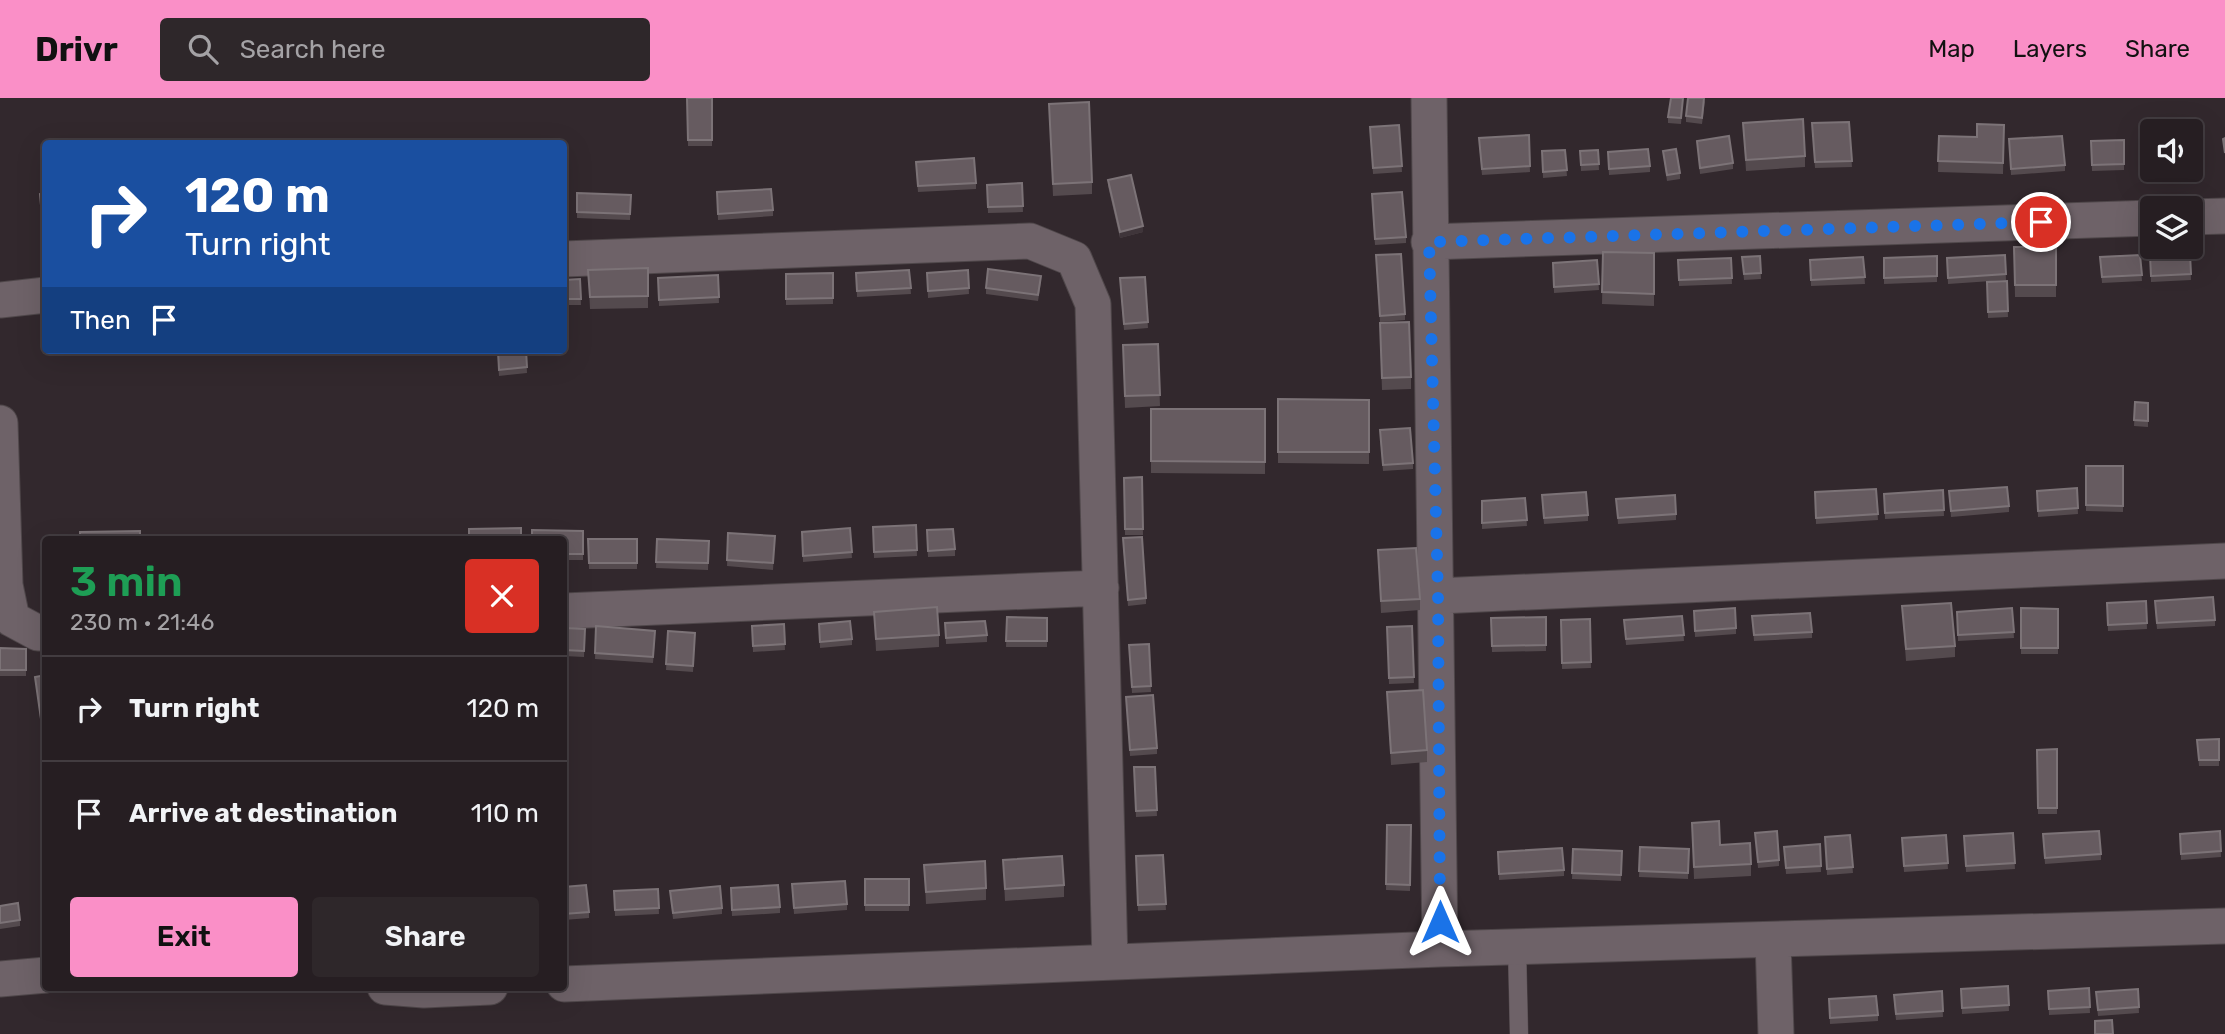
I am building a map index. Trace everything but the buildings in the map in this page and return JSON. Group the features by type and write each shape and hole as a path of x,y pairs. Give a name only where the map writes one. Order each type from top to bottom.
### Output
{"street":[{"path":"1429,98 1429,242 1438,596 1440,949"},
{"path":"2203,217 2225,216"},
{"path":"1429,242 2140,218"},
{"path":"567,259 1030,241 1074,259 1093,304 1110,962"},
{"path":"0,300 42,295"},
{"path":"0,423 5,585 12,620 42,633"},
{"path":"1438,596 2225,561"},
{"path":"567,611 1101,588"},
{"path":"567,984 1440,949 2225,926"},
{"path":"1773,940 1776,1034"},
{"path":"0,979 42,975"}],"lane":[{"path":"1517,947 1519,1034"}],"route":[{"path":"1440,922 1438,596 1429,242 2041,222"}]}
